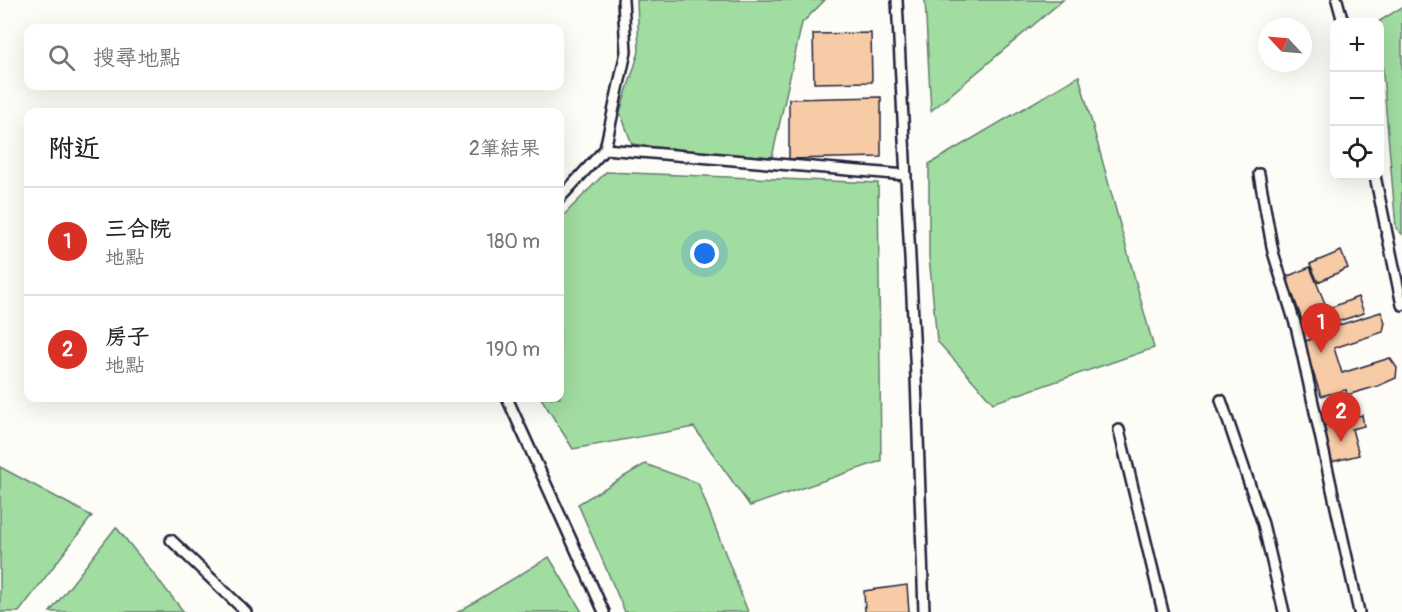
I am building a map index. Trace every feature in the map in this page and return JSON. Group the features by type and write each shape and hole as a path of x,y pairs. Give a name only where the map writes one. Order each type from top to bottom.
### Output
{"lane":[{"path":"564,194 605,149 626,52 623,0"},
{"path":"897,0 916,377 924,612"},
{"path":"1337,0 1341,18"},
{"path":"605,149 906,175"},
{"path":"1259,174 1273,252 1297,330 1359,612"},
{"path":"1376,180 1402,305"},
{"path":"1221,400 1263,524 1284,612"},
{"path":"509,402 604,612"},
{"path":"1119,430 1163,612"},
{"path":"171,540 246,612"}],"green space":[{"path":"637,0 825,0 802,23 771,162 632,144 620,112 639,52"},
{"path":"925,0 1063,0 931,111"},
{"path":"1402,7 1402,234 1396,228 1384,86 1384,18"},
{"path":"1079,76 1154,348 993,403 937,341 929,256 929,164"},
{"path":"606,172 878,183 881,461 750,506 694,427 573,449 544,402 564,402 564,215"},
{"path":"645,464 698,483 748,612 625,612 578,504"},
{"path":"0,467 92,516 19,612 0,612"},
{"path":"116,527 184,612 50,612"},
{"path":"549,557 582,612 458,612"}],"building":[{"path":"871,33 872,82 814,83 813,34"},
{"path":"881,97 881,157 789,159 789,99"},
{"path":"1341,251 1348,268 1318,282 1310,264"},
{"path":"1310,267 1333,323 1307,333 1286,277"},
{"path":"1358,297 1364,313 1333,323 1327,309"},
{"path":"1381,312 1385,322 1383,332 1334,348 1342,373 1390,358 1397,368 1396,378 1347,395 1346,390 1321,396 1303,342 1337,330 1336,326"},
{"path":"1362,415 1364,426 1352,429 1359,455 1331,462 1322,426"},
{"path":"907,585 909,612 865,612 864,591"}],"place":[{"name":"三合院","path":"1321,353"},
{"name":"房子","path":"1341,442"}]}
